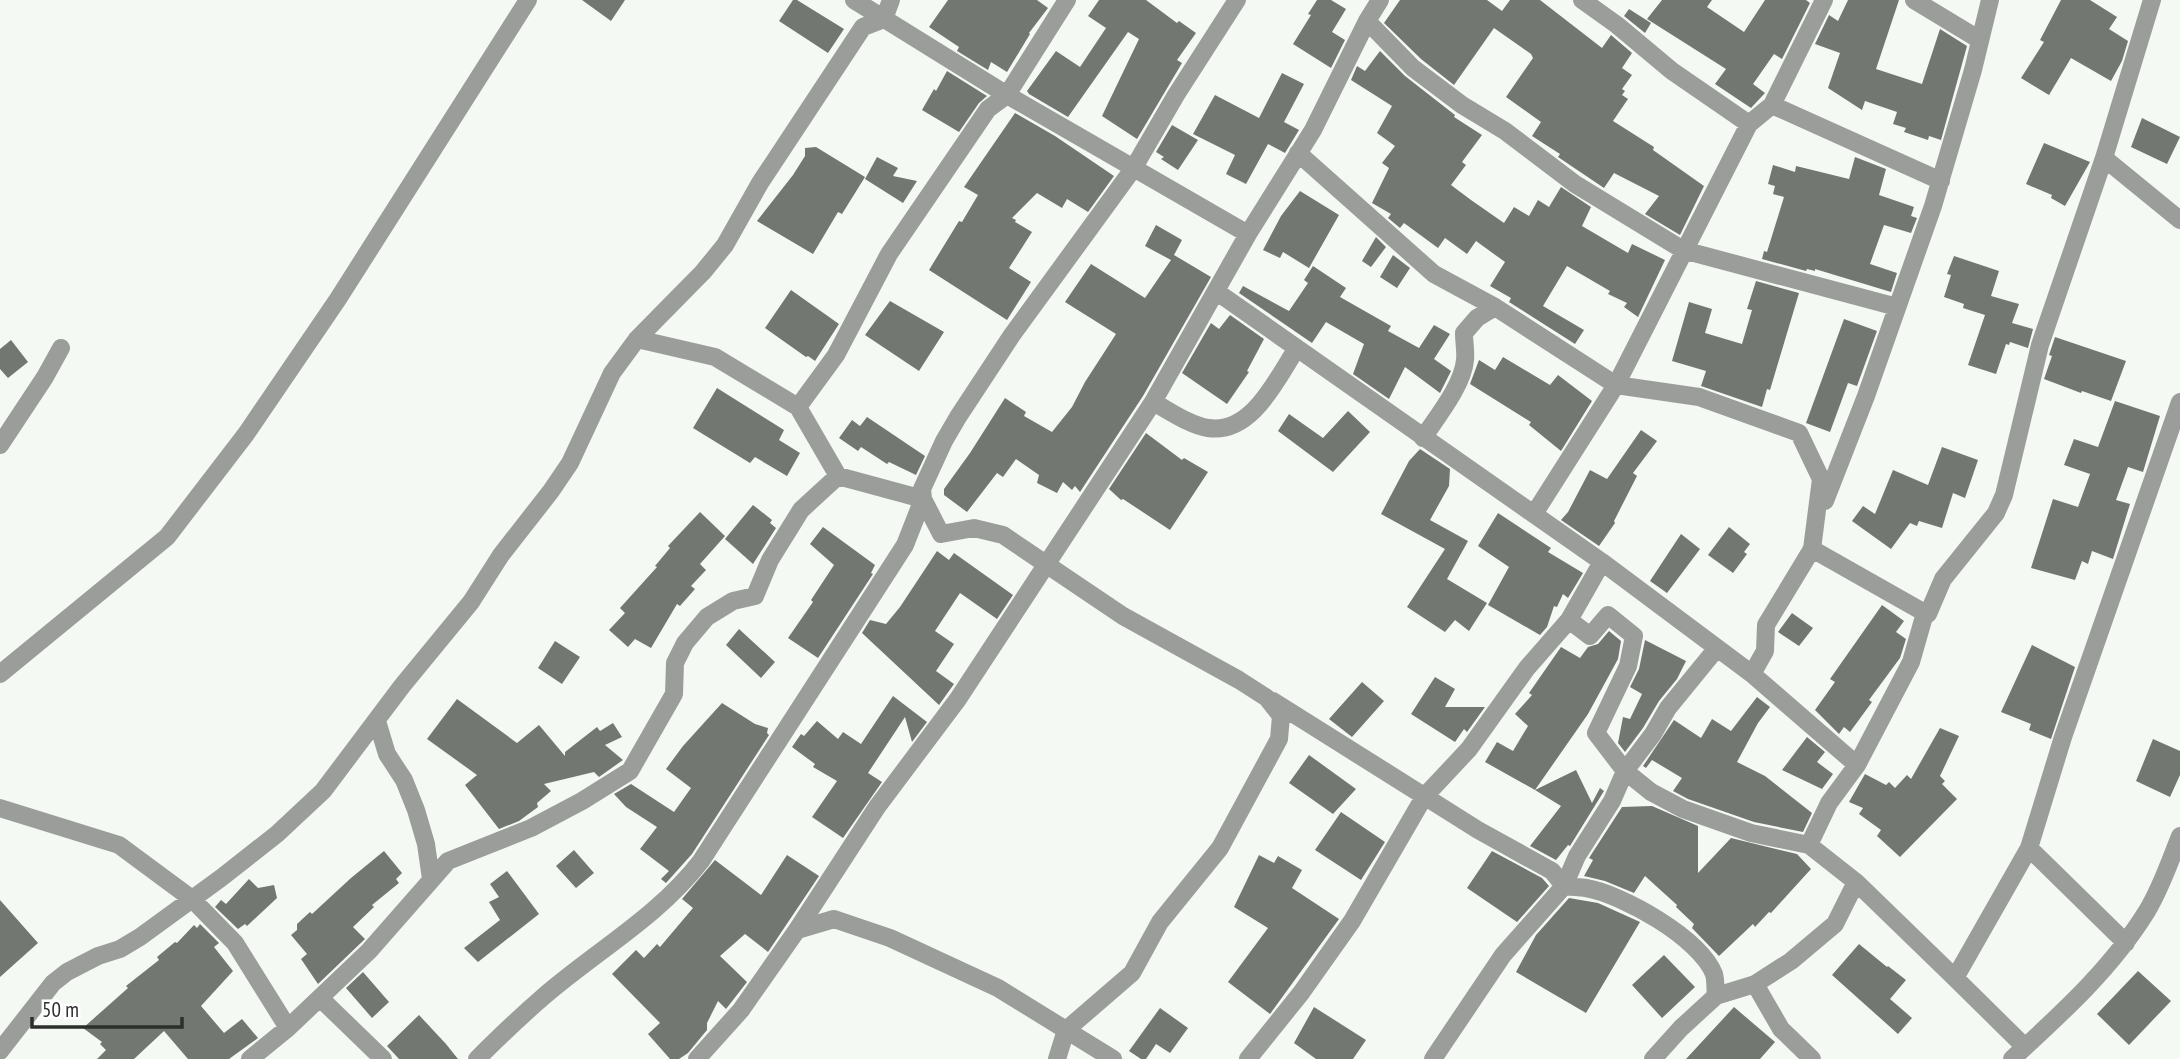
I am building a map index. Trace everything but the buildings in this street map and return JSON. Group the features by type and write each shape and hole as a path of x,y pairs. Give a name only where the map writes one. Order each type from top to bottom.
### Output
{"street":[{"path":"0,674 167,537 246,434 338,299 528,0"},
{"path":"855,0 1007,94 1248,234"},
{"path":"0,1051 53,983 67,972 98,956 120,949 140,937 221,878 301,813 323,791 488,579 501,555 570,463 612,373 637,339 704,272 725,245 760,183 863,27 884,19 891,0"},
{"path":"798,407 836,355 889,254 988,109 1007,94 1067,0"},
{"path":"1237,0 1176,95 1133,169 1012,335 958,417 927,477 922,489 923,499 941,534 974,528 1003,535 1047,562 1123,616 1203,658 1424,797 1552,872 1564,886 1587,888 1642,909 1683,938 1706,960 1715,976 1716,996"},
{"path":"697,1059 741,1010 797,930 877,807 957,699 1153,402 1248,234 1313,130 1380,0"},
{"path":"1582,0 1672,71 1749,124"},
{"path":"1534,514 1616,385 1749,124 1772,105 1824,0"},
{"path":"1914,0 1980,40"},
{"path":"1817,521 1866,396 1941,181 1990,0"},
{"path":"1812,549 1928,614 1943,579 1996,513 2004,495 2040,345 2104,158 2152,0"},
{"path":"1367,21 1413,68 1462,105 1505,131 1575,184 1683,250 1898,307"},
{"path":"1772,105 1941,181"},
{"path":"1298,153 1434,274 1495,307 1616,385 1699,397 1799,433 1821,479 1812,549 1766,625 1765,651 1752,674"},
{"path":"2104,158 2180,220"},
{"path":"1217,292 1602,562 1752,674 1857,765"},
{"path":"1423,438 1462,373 1465,359 1464,333 1477,318 1495,307"},
{"path":"637,339 715,358 798,407 838,476 923,499"},
{"path":"0,446 61,348"},
{"path":"1153,402 1186,420 1208,428 1241,422 1257,406 1297,348"},
{"path":"1955,978 2029,848 2063,737 2180,402"},
{"path":"250,1059 320,999 369,951 449,861 531,828 630,771 674,694 675,663 685,643 707,617 733,601 755,596 770,560 801,510 838,476"},
{"path":"477,1059 544,996 683,884 701,861 905,545 923,499"},
{"path":"1248,1059 1301,993 1352,921 1424,797 1469,749 1527,668 1569,620 1602,562"},
{"path":"1809,845 1829,803 1857,765 1911,662 1925,612"},
{"path":"1569,620 1590,636 1608,615 1634,636 1628,666 1596,733 1625,771 1651,792 1683,809 1751,833 1809,845 1856,882 1955,978 2018,1053 2074,1002 2126,943 2148,908 2180,836"},
{"path":"1433,1059 1503,955 1564,886 1577,856 1612,801 1625,771 1653,734 1668,708 1717,648"},
{"path":"1057,1059 1066,1030 1132,973 1160,922 1220,848 1279,739 1281,716 1267,698"},
{"path":"377,721 387,754 404,780 416,810 426,844 431,879"},
{"path":"0,808 119,845 191,899 235,943 288,1028"},
{"path":"2029,848 2126,943"},
{"path":"1653,1059 1681,1028 1716,996 1755,984 1791,961 1835,924 1856,882"},
{"path":"797,930 835,919 890,938 998,988 1113,1059"},
{"path":"1755,984 1781,1029 1812,1059"},
{"path":"320,999 383,1059"}]}
